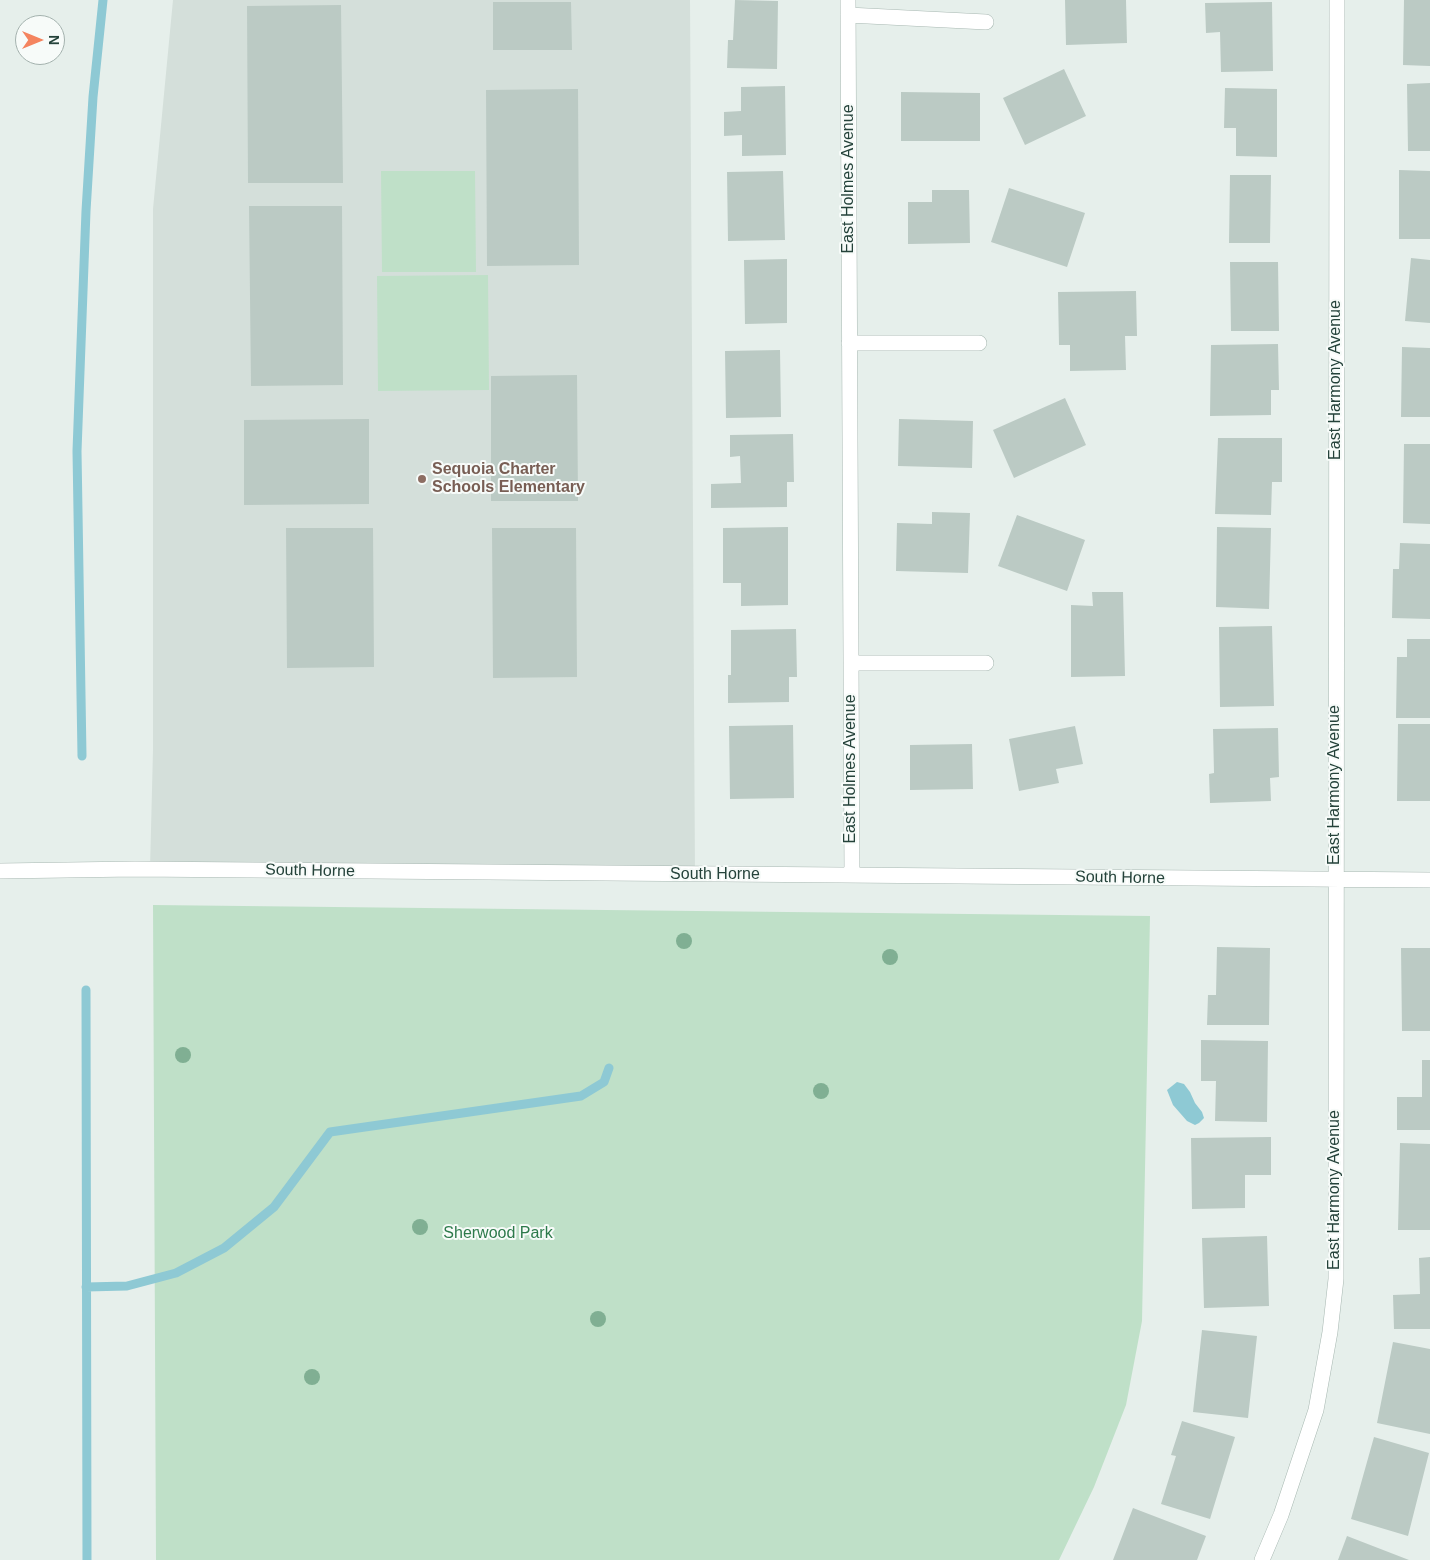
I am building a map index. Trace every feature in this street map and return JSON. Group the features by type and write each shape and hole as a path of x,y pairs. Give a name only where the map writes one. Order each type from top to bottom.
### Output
{"street":[{"name":"East Harmony Avenue","path":"1262,1560 1281,1515 1316,1410 1330,1332 1336,1279 1335,878 1338,0"},
{"name":"East Holmes Avenue","path":"852,875 848,7 986,22"},
{"path":"849,343 979,343"},
{"path":"851,663 986,663"},
{"name":"South Horne","path":"1,871 135,869 1430,880"}],"shaded area":[{"name":"Sequoia Charter Schools Elementary","path":"173,0 690,0 695,875 150,869 153,750 153,209"}],"green space":[{"path":"381,171 475,171 476,272 382,272"},
{"path":"488,275 489,390 378,391 377,276"},
{"name":"Sherwood Park","path":"153,905 1150,916 1142,1321 1126,1405 1094,1487 1059,1560 156,1560"}],"water":[{"path":"1177,1082 1184,1084 1202,1112 1204,1118 1195,1125 1187,1121 1173,1105 1167,1090"}],"building":[{"path":"735,0 778,1 777,69 727,68 728,40 733,40"},
{"path":"1065,0 1126,0 1127,43 1066,45"},
{"path":"1404,0 1430,0 1430,66 1403,65"},
{"path":"493,2 571,2 572,50 493,50"},
{"path":"1272,2 1273,71 1221,72 1220,32 1206,33 1205,3"},
{"path":"341,5 343,183 248,183 247,6"},
{"path":"1064,69 1086,116 1025,145 1003,98"},
{"path":"1430,83 1430,151 1408,151 1407,84"},
{"path":"785,86 786,155 742,156 742,135 724,136 724,112 741,111 741,87"},
{"path":"1225,88 1277,89 1277,157 1236,156 1236,128 1224,128"},
{"path":"578,89 579,265 487,266 486,90"},
{"path":"901,92 980,93 980,141 901,141"},
{"path":"1399,170 1430,171 1430,239 1399,239"},
{"path":"783,171 785,240 728,241 727,172"},
{"path":"1230,175 1271,175 1270,243 1229,243"},
{"path":"1009,188 1085,213 1067,267 991,242"},
{"path":"932,190 969,190 970,243 908,244 908,202 932,202"},
{"path":"249,206 342,206 343,385 251,386"},
{"path":"1411,258 1430,260 1430,323 1405,321"},
{"path":"787,259 787,323 745,324 744,260"},
{"path":"1230,262 1278,262 1279,331 1231,331"},
{"path":"1136,291 1137,336 1125,336 1126,370 1070,371 1070,345 1059,345 1058,292"},
{"path":"1278,344 1279,390 1271,390 1271,415 1210,416 1211,345"},
{"path":"1402,347 1430,348 1430,417 1401,417"},
{"path":"780,350 781,417 726,418 725,351"},
{"path":"577,375 578,501 491,501 491,376"},
{"path":"1065,398 1086,445 1014,478 993,430"},
{"path":"369,419 369,504 244,505 244,420"},
{"path":"899,419 973,421 972,468 898,466"},
{"path":"793,434 794,482 787,482 787,507 711,508 711,484 741,483 740,456 730,457 730,435"},
{"path":"1218,438 1282,438 1282,482 1272,482 1271,515 1215,514"},
{"path":"1404,444 1430,444 1430,524 1403,523"},
{"path":"932,512 970,513 968,573 896,571 897,523 932,524"},
{"path":"1017,515 1085,540 1067,591 998,566"},
{"path":"788,527 788,605 741,606 741,583 723,583 723,528"},
{"path":"1217,527 1271,528 1269,609 1216,607"},
{"path":"286,528 373,528 374,667 287,668"},
{"path":"492,528 576,528 577,677 493,678"},
{"path":"1400,543 1430,544 1430,619 1392,618 1393,569 1399,569"},
{"path":"1092,592 1123,592 1125,676 1071,677 1071,605 1093,606"},
{"path":"1272,626 1274,706 1220,707 1219,627"},
{"path":"796,629 797,677 789,677 789,702 728,703 728,675 731,675 731,630"},
{"path":"1407,639 1430,639 1430,718 1396,718 1397,657 1407,657"},
{"path":"1398,724 1430,724 1430,801 1397,801"},
{"path":"793,725 794,798 730,799 729,726"},
{"path":"1075,726 1083,764 1056,769 1059,783 1019,791 1009,739"},
{"path":"1278,728 1279,777 1270,778 1271,801 1210,803 1209,774 1214,773 1213,729"},
{"path":"972,744 973,789 910,790 910,745"},
{"path":"1217,947 1270,948 1269,1025 1207,1025 1208,995 1216,995"},
{"path":"1401,948 1430,948 1430,1031 1402,1031"},
{"path":"1201,1040 1268,1041 1267,1122 1215,1121 1216,1081 1201,1081"},
{"path":"1422,1060 1430,1060 1430,1130 1397,1130 1397,1097 1422,1097"},
{"path":"1271,1137 1271,1175 1245,1175 1245,1208 1192,1209 1191,1138"},
{"path":"1400,1143 1430,1144 1430,1230 1398,1230"},
{"path":"1267,1236 1269,1306 1204,1308 1202,1238"},
{"path":"1430,1257 1430,1329 1394,1329 1393,1295 1420,1294 1419,1258"},
{"path":"1202,1330 1257,1336 1248,1418 1193,1412"},
{"path":"1393,1342 1430,1349 1430,1434 1377,1423"},
{"path":"1182,1421 1235,1437 1210,1519 1161,1504 1176,1456 1171,1455"},
{"path":"1374,1437 1429,1453 1408,1536 1351,1519"},
{"path":"1133,1508 1206,1536 1197,1560 1113,1560"},
{"path":"1347,1536 1409,1560 1338,1560"}],"waterway":[{"path":"82,756 77,451 86,211 93,97 103,0"},
{"path":"86,990 87,1560"},
{"path":"86,1287 127,1286 176,1273 224,1248 274,1207 330,1132 581,1096 604,1082 609,1068"}],"place":[{"name":"Sequoia Charter Schools Elementary","path":"422,479"}]}
